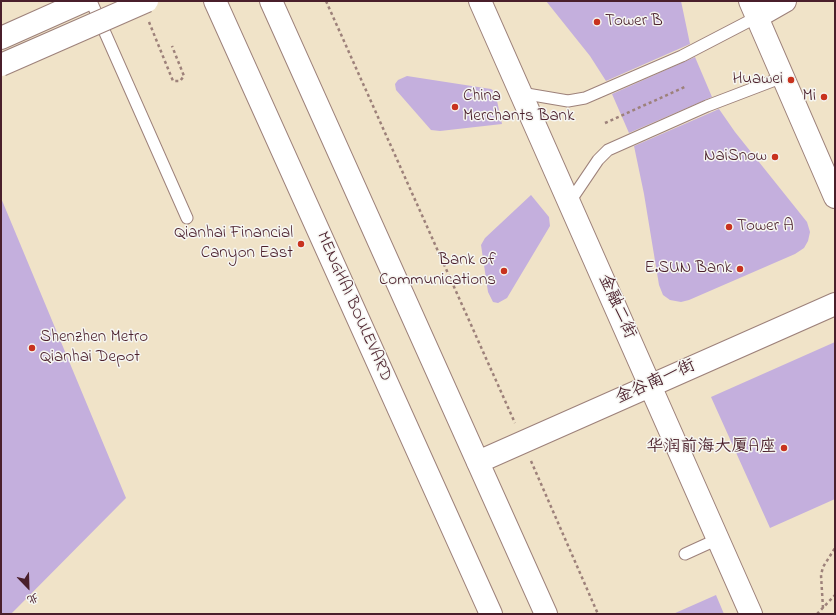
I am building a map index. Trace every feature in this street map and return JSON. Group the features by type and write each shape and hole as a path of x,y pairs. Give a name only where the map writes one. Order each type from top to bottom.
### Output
{"street":[{"path":"1,38 84,1"},
{"name":"MENGHAI BOULEVARD","path":"215,1 492,614"},
{"path":"271,1 546,614"},
{"name":"金融二街","path":"480,1 751,614"},
{"path":"785,1 754,9 835,197"},
{"path":"1,65 144,2"},
{"name":"金谷南一街","path":"478,462 835,304"}],"lane":[{"path":"91,1 187,218"},
{"path":"521,93 568,101 585,98 682,56 754,9"},
{"path":"569,203 598,160 608,150 707,106 783,77"},
{"path":"685,554 718,539"}],"path":[{"path":"326,1 523,442 598,614"},
{"path":"144,2 173,81 180,81 184,76 172,46"},
{"path":"605,123 687,86"},
{"path":"823,608 821,575 823,567 835,548"},
{"path":"818,614 835,596"}],"building":[{"path":"546,1 681,1 690,44 606,81 590,56"},
{"path":"695,57 712,97 629,133 612,94"},
{"name":"China Merchants Bank","path":"407,76 491,89 494,91 496,96 502,124 440,131 431,130 396,90 395,84 398,80"},
{"name":"Tower A","path":"719,109 735,132 807,222 810,232 808,241 804,248 795,254 689,300 681,302 670,300 663,295 659,285 644,194 634,146"},
{"name":"Bank of Communications","path":"531,195 549,217 550,226 507,298 498,303 493,302 488,292 481,245 485,238"},
{"name":"Shenzhen Metro Qianhai Depot","path":"1,198 126,498 11,614 1,614"},
{"name":"华润前海大厦A座","path":"835,342 835,499 770,528 711,397"},
{"path":"716,595 724,614 673,614"}],"place":[{"name":"Tower B","path":"597,22"},
{"name":"Huawei","path":"791,80"},
{"name":"Mi","path":"824,97"},
{"name":"China Merchants Bank","path":"455,107"},
{"name":"NaiSnow","path":"775,157"},
{"name":"Tower A","path":"729,227"},
{"name":"Qianhai Financial Canyon East","path":"301,244"},
{"name":"E.SUN Bank","path":"740,269"},
{"name":"Bank of Communications","path":"504,271"},
{"name":"Shenzhen Metro Qianhai Depot","path":"32,348"},
{"name":"华润前海大厦A座","path":"784,448"}]}
